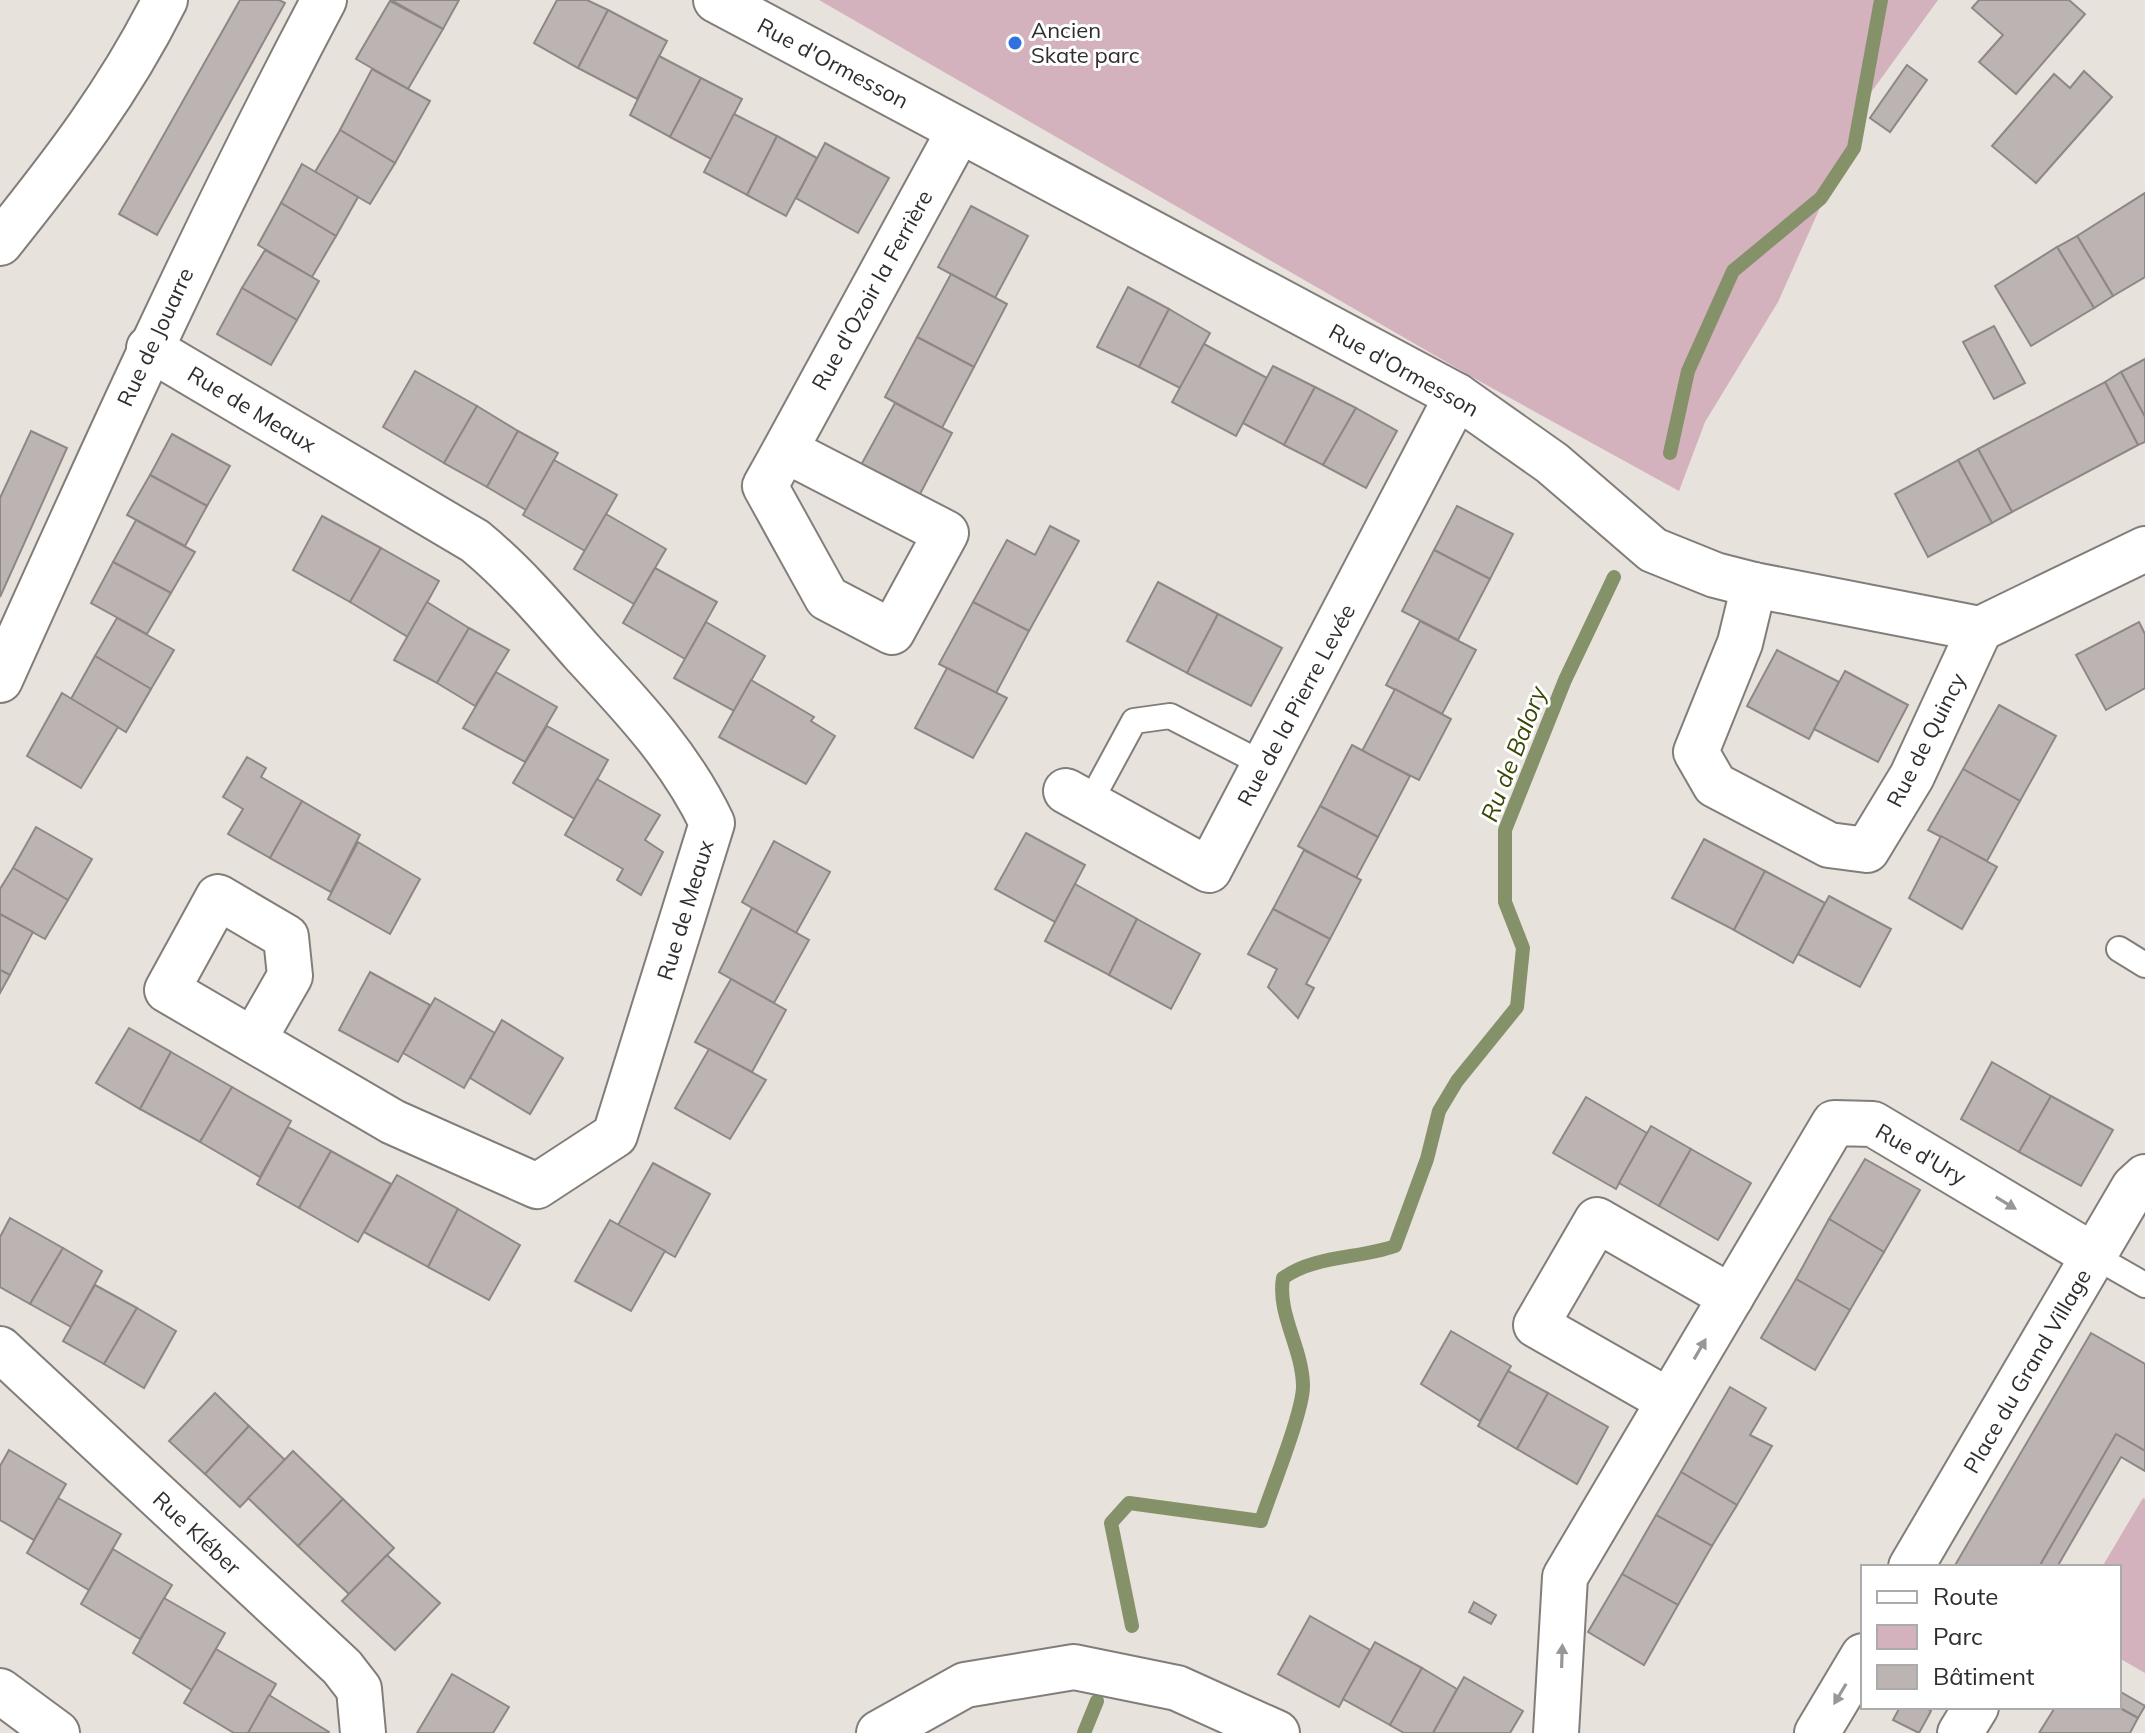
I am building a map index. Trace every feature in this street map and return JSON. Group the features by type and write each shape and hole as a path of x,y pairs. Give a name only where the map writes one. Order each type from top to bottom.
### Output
{"street":[{"path":"0,243 79,146 126,73 165,0"},
{"name":"Rue de Jouarre","path":"0,680 149,348 248,143 324,0"},
{"name":"Rue d'Ormesson","path":"716,0 1457,396 1552,463 1653,550 1715,575 1754,585 1980,629"},
{"name":"Rue d'Ozoir la Ferrière","path":"785,450 959,131"},
{"name":"Rue de Meaux","path":"149,348 475,541 496,558 667,746 693,782 712,823 615,1135 537,1186 393,1122 254,1039"},
{"name":"Rue de la Pierre Levée","path":"1078,797 1209,870 1457,396"},
{"path":"1980,629 2145,549"},
{"name":"Rue de Quincy","path":"1754,585 1740,643 1696,752 1715,785 1829,845 1867,850 1912,776 1980,629"},
{"name":"Rue d'Ury","path":"1556,1733 1565,1577 1834,1123 1873,1124 2094,1256"},
{"name":"Place du Grand Village","path":"1912,1565 2134,1187 2145,1177"},
{"path":"1669,1401 1536,1325 1597,1220 1731,1297"},
{"name":"Rue Kléber","path":"0,1349 342,1667 359,1689 363,1733"},
{"path":"1817,1733 1861,1659"},
{"path":"879,1733 965,1685 1074,1667 1177,1688 1277,1733"},
{"path":"0,1691 57,1733"},
{"path":"1960,1733 1975,1709"}],"lane":[{"path":"1078,797 1134,721 1170,716 1265,765"},
{"path":"2119,949 2145,965"},
{"path":"2094,1256 2145,1285"}],"green space":[{"path":"819,0 1938,0 1872,91 1778,302 1705,422 1679,491 1481,382"},
{"path":"2145,1499 2145,1673 2121,1659 2121,1565 2103,1565"}],"building":[{"path":"240,0 279,0 285,3 157,235 119,214"},
{"path":"391,0 459,0 443,29"},
{"path":"557,0 587,0 608,10 578,68 534,43"},
{"path":"1979,0 2069,0 2085,14 2016,94 1979,62 2003,35 1972,8"},
{"path":"390,1 443,29 408,89 356,59"},
{"path":"608,10 667,41 637,99 578,68"},
{"path":"659,56 701,78 670,137 630,115"},
{"path":"1907,65 1927,80 1890,132 1870,118"},
{"path":"372,69 430,101 395,163 340,130"},
{"path":"2084,71 2112,97 2036,183 1992,146 2054,74 2070,88"},
{"path":"701,78 742,99 711,159 670,137"},
{"path":"734,114 777,136 747,195 704,172"},
{"path":"340,130 395,163 370,204 315,172"},
{"path":"777,136 817,158 786,216 747,195"},
{"path":"825,143 889,178 858,233 796,198"},
{"path":"302,164 358,197 336,236 281,203"},
{"path":"2145,193 2145,277 2113,296 2077,236"},
{"path":"281,203 336,236 312,277 258,245"},
{"path":"971,206 1028,236 995,298 938,267"},
{"path":"2077,236 2113,296 2094,308 2057,247"},
{"path":"2057,247 2094,308 2031,346 1995,286"},
{"path":"265,250 319,281 297,320 242,288"},
{"path":"951,274 1007,304 974,367 917,337"},
{"path":"1128,287 1169,309 1139,367 1097,347"},
{"path":"242,288 297,320 271,365 217,334"},
{"path":"1169,309 1210,333 1180,388 1139,367"},
{"path":"1994,326 2025,383 1994,399 1963,342"},
{"path":"917,337 974,367 942,428 885,397"},
{"path":"1204,344 1267,378 1236,436 1172,402"},
{"path":"2145,359 2145,417 2121,372"},
{"path":"1273,366 1315,387 1284,445 1243,423"},
{"path":"415,371 477,406 444,463 383,427"},
{"path":"2121,372 2145,417 2145,442 2138,445 2105,382"},
{"path":"2105,382 2138,445 2012,512 1978,449"},
{"path":"1315,387 1356,408 1323,465 1284,445"},
{"path":"895,403 952,433 919,496 861,465"},
{"path":"477,406 518,431 487,487 444,463"},
{"path":"1356,408 1397,431 1366,488 1323,465"},
{"path":"31,431 67,448 0,597 0,498"},
{"path":"518,431 558,453 526,510 487,487"},
{"path":"172,434 230,466 207,506 150,475"},
{"path":"1978,449 2012,512 1992,523 1958,460"},
{"path":"554,460 617,495 585,551 523,515"},
{"path":"1958,460 1992,523 1928,557 1895,494"},
{"path":"150,475 207,506 185,546 127,515"},
{"path":"1457,506 1513,534 1490,579 1434,550"},
{"path":"606,514 666,549 634,604 574,569"},
{"path":"322,516 381,548 350,602 293,570"},
{"path":"136,520 195,552 171,593 113,562"},
{"path":"1050,526 1079,541 1029,631 973,602 1007,540 1035,555"},
{"path":"381,548 439,581 408,637 350,602"},
{"path":"1434,550 1490,579 1458,640 1402,611"},
{"path":"113,562 171,593 147,634 91,603"},
{"path":"655,568 717,602 685,659 623,623"},
{"path":"1158,582 1218,614 1187,673 1127,641"},
{"path":"427,602 469,628 437,683 394,660"},
{"path":"973,602 1029,631 996,693 939,664"},
{"path":"1218,614 1282,648 1251,706 1187,673"},
{"path":"117,618 174,650 151,689 95,656"},
{"path":"1420,621 1476,650 1442,714 1386,685"},
{"path":"706,622 765,656 734,711 674,678"},
{"path":"2139,622 2145,634 2145,688 2106,710 2076,655"},
{"path":"469,628 509,650 475,706 437,683"},
{"path":"1777,650 1839,682 1809,739 1747,706"},
{"path":"95,656 151,689 126,732 71,699"},
{"path":"947,668 1007,698 973,758 915,728"},
{"path":"1845,671 1908,705 1878,762 1814,729"},
{"path":"496,672 557,707 525,762 463,728"},
{"path":"751,680 814,717 811,721 835,736 806,784 719,737"},
{"path":"1395,689 1451,719 1419,780 1362,751"},
{"path":"62,693 118,727 81,788 27,756"},
{"path":"1999,705 2056,736 2020,801 1963,769"},
{"path":"547,726 608,760 575,819 513,783"},
{"path":"1352,745 1410,776 1378,837 1320,806"},
{"path":"247,757 266,768 261,777 302,801 270,858 228,834 243,809 223,797"},
{"path":"1963,769 2020,801 1987,861 1928,830"},
{"path":"597,779 660,815 645,840 663,852 641,895 617,880 623,869 565,835"},
{"path":"302,801 360,835 331,892 270,858"},
{"path":"1320,806 1378,837 1356,878 1298,846"},
{"path":"36,827 92,859 68,900 13,868"},
{"path":"1026,833 1085,865 1055,922 995,889"},
{"path":"1941,836 1997,867 1962,929 1909,898"},
{"path":"1704,839 1765,871 1734,930 1672,898"},
{"path":"774,841 830,872 796,933 742,902"},
{"path":"358,842 420,879 390,934 328,899"},
{"path":"1304,850 1361,880 1330,939 1273,909"},
{"path":"13,868 68,900 45,939 0,914 0,889"},
{"path":"1765,871 1825,903 1793,963 1734,930"},
{"path":"1075,884 1137,919 1109,975 1045,941"},
{"path":"1829,896 1891,929 1860,987 1798,954"},
{"path":"752,908 809,940 774,1003 719,972"},
{"path":"1273,909 1330,939 1306,984 1314,988 1298,1018 1268,987 1277,969 1248,954"},
{"path":"0,914 33,932 10,975 0,970"},
{"path":"1137,919 1200,954 1171,1009 1109,975"},
{"path":"0,970 10,975 0,993"},
{"path":"370,972 430,1005 398,1062 339,1030"},
{"path":"731,979 786,1010 752,1072 695,1042"},
{"path":"435,998 495,1033 464,1088 403,1053"},
{"path":"502,1020 563,1058 530,1114 470,1078"},
{"path":"129,1028 171,1052 140,1109 96,1083"},
{"path":"709,1049 766,1080 730,1139 675,1108"},
{"path":"171,1052 232,1087 200,1142 140,1109"},
{"path":"1992,1062 2051,1096 2019,1152 1961,1119"},
{"path":"232,1087 291,1121 260,1177 200,1142"},
{"path":"2051,1096 2113,1130 2081,1186 2019,1152"},
{"path":"1586,1097 1647,1133 1616,1189 1553,1153"},
{"path":"1651,1126 1691,1149 1659,1206 1619,1183"},
{"path":"288,1127 331,1151 299,1208 257,1184"},
{"path":"1691,1149 1751,1183 1718,1240 1659,1206"},
{"path":"331,1151 391,1184 358,1242 299,1208"},
{"path":"1865,1159 1920,1190 1884,1252 1829,1219"},
{"path":"653,1163 710,1194 675,1257 618,1225"},
{"path":"397,1175 458,1209 428,1267 364,1232"},
{"path":"458,1209 520,1245 489,1300 428,1267"},
{"path":"10,1218 63,1248 30,1304 0,1287 0,1237"},
{"path":"1829,1219 1884,1252 1850,1310 1796,1279"},
{"path":"610,1220 665,1251 631,1311 575,1281"},
{"path":"63,1248 102,1271 71,1327 30,1304"},
{"path":"1796,1279 1850,1310 1815,1370 1761,1338"},
{"path":"95,1285 137,1308 104,1364 63,1341"},
{"path":"137,1308 176,1331 144,1388 104,1364"},
{"path":"1451,1331 1511,1366 1480,1421 1421,1384"},
{"path":"2091,1333 2145,1364 2145,1451 2116,1434 2040,1565 1955,1565"},
{"path":"1508,1371 1548,1393 1517,1449 1478,1426"},
{"path":"1730,1387 1766,1408 1750,1435 1772,1446 1737,1505 1681,1472"},
{"path":"215,1393 249,1426 205,1474 169,1441"},
{"path":"1548,1393 1608,1427 1577,1484 1517,1449"},
{"path":"249,1426 285,1460 240,1507 205,1474"},
{"path":"2116,1434 2145,1451 2145,1471 2121,1457 2058,1565 2040,1565"},
{"path":"9,1450 66,1484 34,1540 0,1520 0,1466"},
{"path":"293,1451 343,1499 298,1546 248,1498"},
{"path":"1681,1472 1737,1505 1712,1546 1656,1515"},
{"path":"58,1498 121,1534 89,1590 27,1553"},
{"path":"343,1499 394,1548 349,1594 298,1546"},
{"path":"1656,1515 1712,1546 1678,1605 1622,1574"},
{"path":"113,1549 172,1585 140,1639 81,1604"},
{"path":"387,1555 440,1603 395,1650 342,1601"},
{"path":"1622,1574 1678,1605 1644,1665 1588,1632"},
{"path":"164,1598 225,1633 192,1690 133,1653"},
{"path":"1474,1602 1496,1615 1491,1624 1469,1612"},
{"path":"1310,1616 1370,1650 1339,1707 1278,1674"},
{"path":"1375,1642 1422,1668 1390,1725 1343,1699"},
{"path":"216,1649 276,1684 248,1733 234,1733 184,1703"},
{"path":"1422,1668 1457,1689 1433,1733 1404,1733 1390,1725"},
{"path":"452,1674 509,1707 493,1733 417,1733"},
{"path":"1464,1677 1523,1711 1510,1733 1433,1733"},
{"path":"2121,1692 2145,1706 2138,1718 2121,1709"},
{"path":"269,1695 329,1732 329,1733 248,1733"},
{"path":"1899,1709 1931,1711 1919,1733 1893,1720"},
{"path":"2054,1709 2121,1709 2138,1718 2130,1733 2039,1733"}],"waterway":[{"name":"Ru de Balory","path":"1670,453 1688,371 1733,271 1821,198 1854,148 1881,0"},
{"name":"Ru de Balory","path":"1132,1626 1111,1523 1129,1503 1261,1521 1293,1432 1302,1397 1302,1371 1283,1305 1283,1278 1309,1265 1395,1246 1427,1159 1439,1111 1457,1081 1517,1007 1523,948 1505,902 1505,830 1565,680 1614,577"},
{"name":"Ru de Balory","path":"1084,1733 1097,1701"}],"place":[{"name":"Ancien Skate parc","path":"1015,43"}]}
